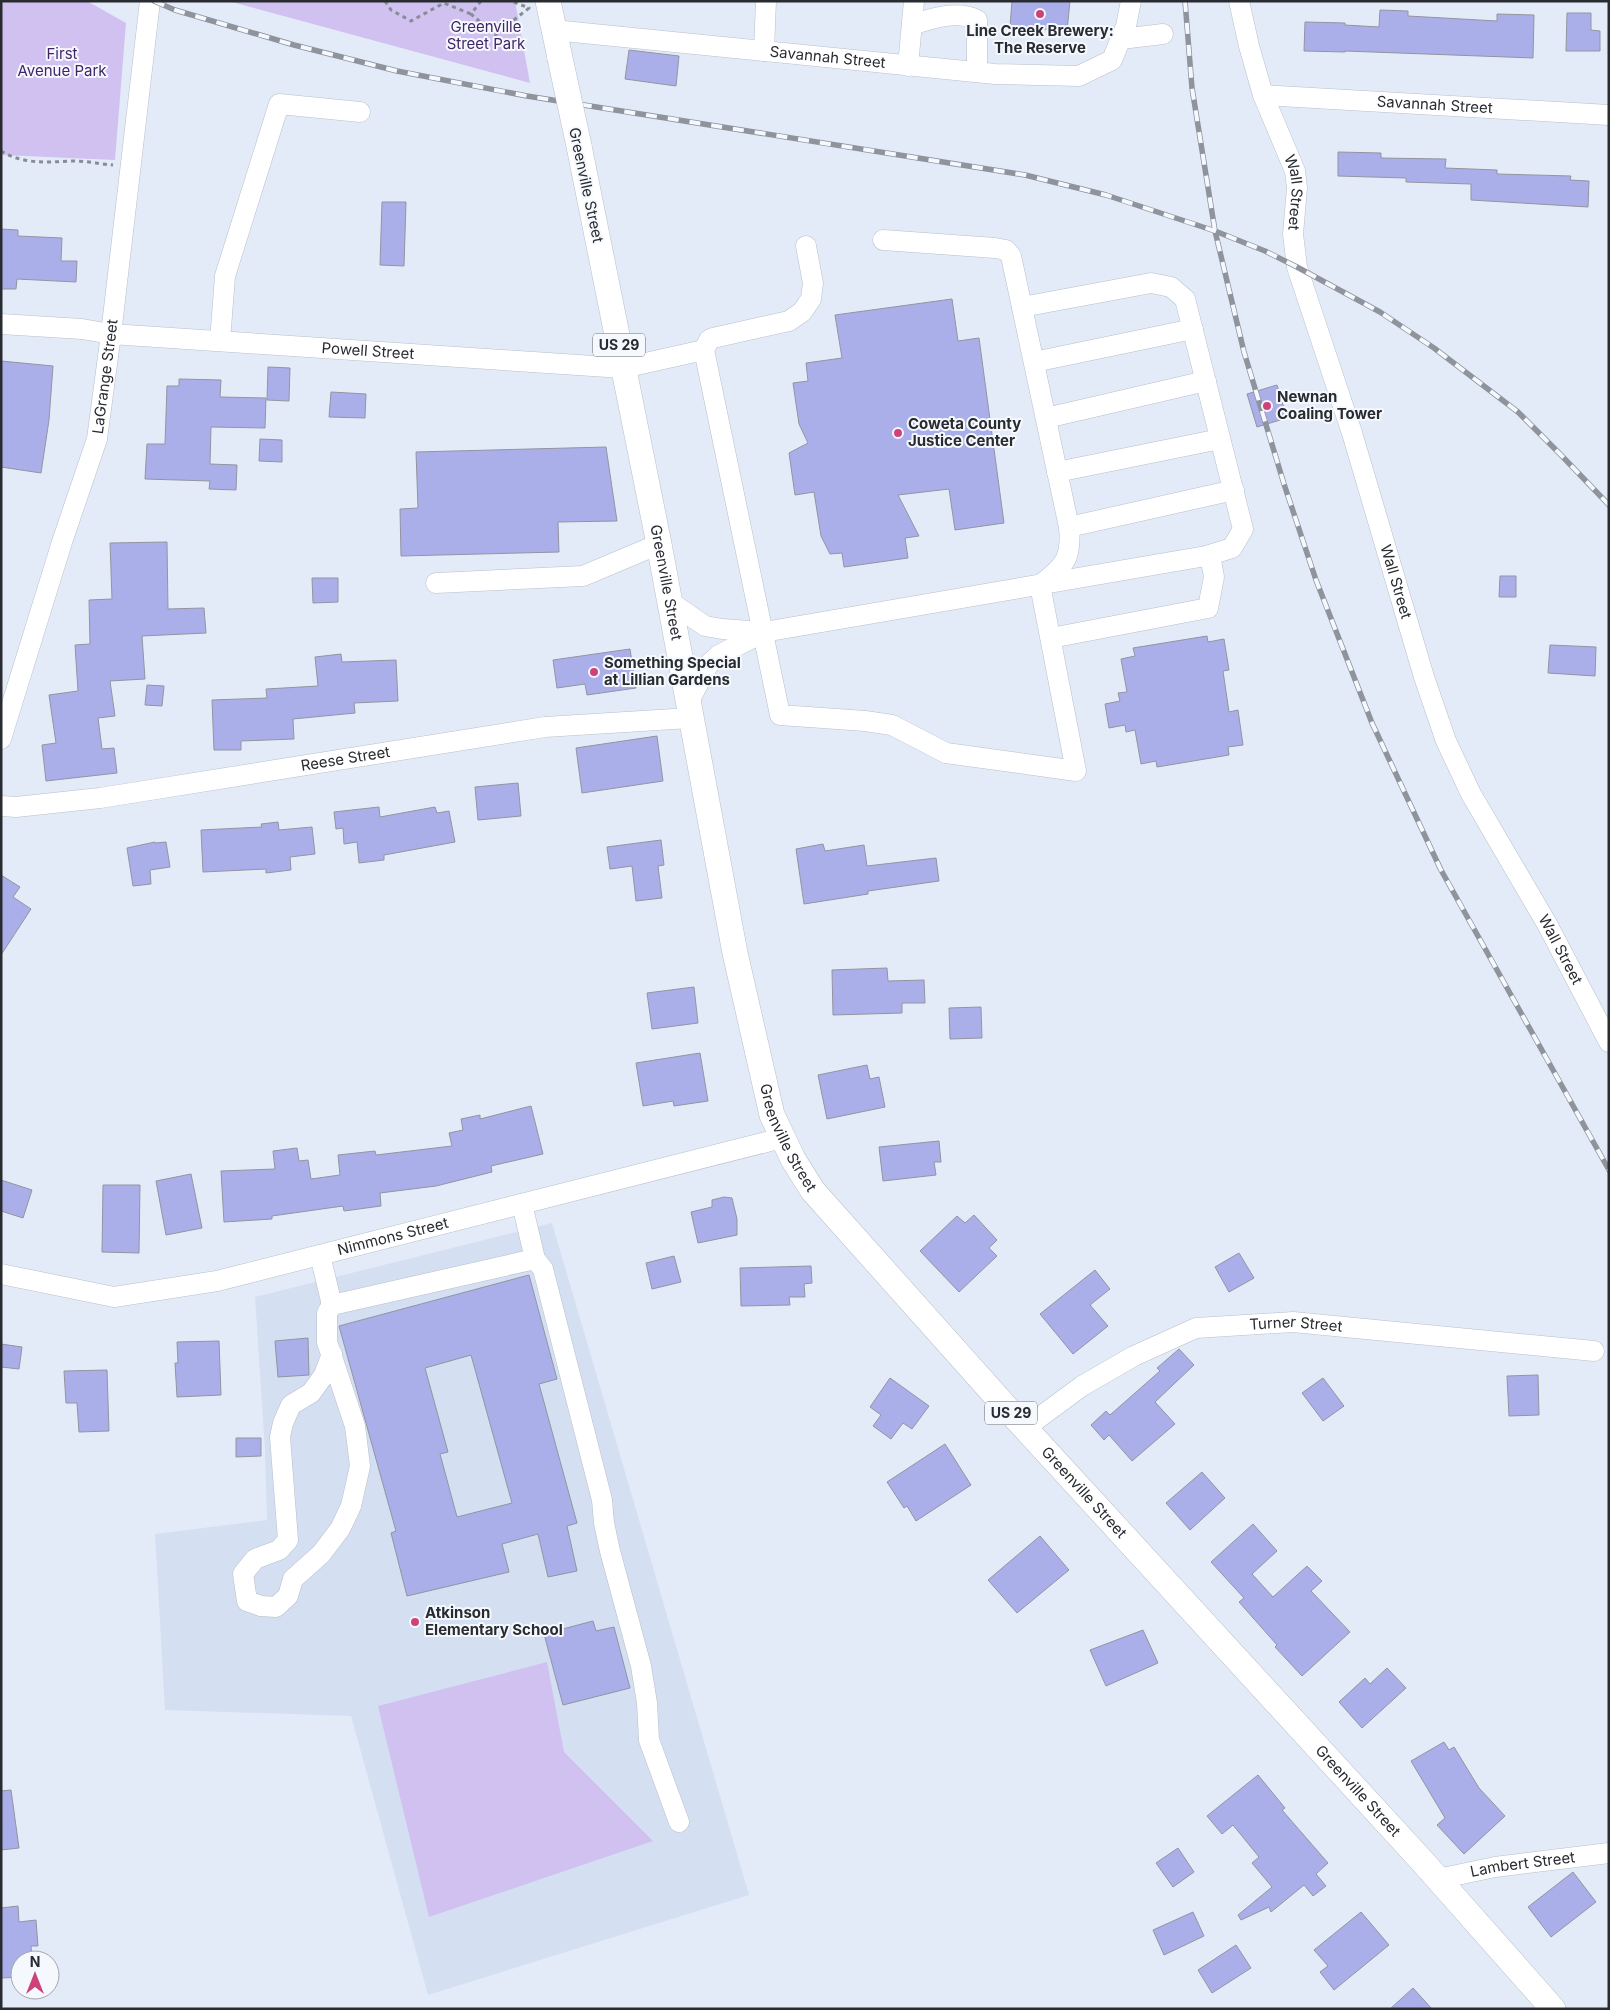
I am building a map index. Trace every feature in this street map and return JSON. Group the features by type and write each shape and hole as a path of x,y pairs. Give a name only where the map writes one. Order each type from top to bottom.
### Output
{"main road":[{"name":"Greenville Street","path":"548,1 659,544 735,954 772,1115 782,1138 813,1191 1025,1428 1438,1880 1552,2009"}],"street":[{"name":"LaGrange Street","path":"1,739 96,439 111,334 150,1"},
{"path":"764,51 766,1"},
{"path":"908,66 914,1"},
{"path":"1131,1 1126,26 1121,39 1163,34"},
{"name":"Wall Street","path":"1239,1 1263,95 1294,171 1297,188 1293,234 1297,267 1352,433 1424,677 1446,741 1471,794 1547,924 1609,1042"},
{"path":"912,25 954,8 977,20 979,23 977,72"},
{"name":"Savannah Street","path":"553,30 908,66 977,72 1079,76 1112,60 1121,39"},
{"name":"Savannah Street","path":"1263,95 1609,115"},
{"path":"220,341 225,276 279,104 360,112"},
{"path":"883,240 995,248 1006,250 1012,260 1071,543 1069,554 1060,567 1040,585"},
{"path":"806,246 813,283 811,299 802,312 789,321 713,338 704,350 780,715 865,721 892,725 946,753 1076,771 1040,585"},
{"path":"669,601 704,626 764,632 1210,555 1232,548 1243,529 1185,299 1172,286 1151,283 1022,307"},
{"name":"Powell Street","path":"1,324 82,329 111,334 623,368 704,350"},
{"path":"1034,362 1192,329"},
{"path":"1046,418 1206,381"},
{"path":"1057,472 1220,439"},
{"path":"1069,527 1234,490"},
{"path":"436,583 583,576 659,544"},
{"path":"1051,638 1208,608 1214,577 1210,555"},
{"path":"689,710 708,666 719,655 764,632"},
{"name":"Reese Street","path":"1,806 16,807 100,798 545,727 689,710"},
{"name":"Nimmons Street","path":"1,1274 114,1296 217,1281 782,1138"},
{"path":"522,1204 535,1259 543,1269 602,1500 604,1523 610,1551 641,1666 647,1703 649,1740 679,1822"},
{"path":"320,1255 332,1305"},
{"path":"332,1354 324,1375 311,1393 291,1405 283,1423 280,1437 288,1540 279,1550 255,1559 242,1574 248,1601 261,1606 276,1607 288,1596 293,1579 321,1554 340,1528 351,1506 360,1466 355,1426 332,1354 327,1342 327,1313 332,1305 535,1259"},
{"name":"Turner Street","path":"1025,1428 1082,1386 1134,1356 1196,1328 1293,1322 1594,1351"},
{"name":"Lambert Street","path":"1438,1880 1495,1867 1609,1853"}],"path":[{"path":"385,1 391,10 412,21 444,3 471,14 495,35 529,8 511,1"},
{"path":"471,14 481,1"},
{"path":"1,152 12,158 30,161 52,163 75,161 113,165 131,170"}],"shaded area":[{"name":"Atkinson Elementary School","path":"552,1223 749,1895 428,1995 351,1716 165,1710 155,1534 267,1520 265,1450 255,1297"}],"green space":[{"name":"First Avenue Park","path":"1,1 87,1 126,23 115,160 1,155"},
{"name":"Greenville Street Park","path":"228,1 515,1 530,83"},
{"path":"547,1662 564,1752 653,1841 429,1917 378,1706"}],"building":[{"name":"Line Creek Brewery: The Reserve","path":"1012,1 1070,1 1067,31 1010,26"},
{"path":"1380,10 1408,11 1408,16 1497,21 1497,14 1534,15 1533,58 1304,51 1305,22 1345,23 1345,25 1379,27"},
{"path":"1567,13 1591,13 1591,30 1600,31 1600,51 1566,51"},
{"path":"629,50 679,56 676,86 625,79"},
{"path":"1338,152 1381,153 1381,158 1446,159 1445,168 1497,170 1497,174 1571,176 1570,180 1589,181 1588,207 1471,200 1471,184 1406,182 1406,178 1338,176"},
{"path":"382,202 406,202 404,266 380,265"},
{"path":"1,229 18,230 18,236 62,238 61,261 77,261 76,282 17,279 16,289 1,289"},
{"name":"Coweta County Justice Center","path":"952,299 958,341 979,338 1004,523 955,530 949,489 898,495 919,536 905,538 908,558 844,567 842,553 830,554 821,536 814,492 795,495 789,453 808,443 799,424 793,383 808,381 806,363 842,358 835,315"},
{"path":"1,361 53,366 49,420 41,473 1,467"},
{"path":"268,367 290,368 289,401 267,400"},
{"path":"179,379 221,380 220,397 266,398 265,428 211,427 210,464 237,465 236,490 209,489 210,481 145,479 147,444 165,444 167,386 179,386"},
{"name":"Newnan Coaling Tower","path":"1277,385 1287,418 1257,427 1247,394"},
{"path":"331,392 366,394 365,418 329,417"},
{"path":"260,439 282,440 282,462 259,461"},
{"path":"606,447 617,521 558,522 559,552 401,556 400,509 418,508 416,452"},
{"path":"167,542 168,609 204,608 206,633 142,636 145,679 110,681 115,716 98,718 102,749 114,748 117,773 46,781 42,745 56,743 49,695 78,691 75,645 90,644 89,600 112,599 110,543"},
{"path":"1500,576 1516,576 1516,597 1499,597"},
{"path":"312,578 338,578 338,602 313,603"},
{"path":"1207,636 1208,642 1224,639 1229,670 1223,671 1229,712 1238,710 1243,745 1228,747 1229,755 1157,767 1156,761 1141,764 1135,730 1126,732 1125,725 1109,728 1105,704 1120,701 1118,693 1127,692 1121,659 1135,656 1133,648"},
{"path":"1550,645 1596,647 1595,676 1548,673"},
{"name":"Something Special at Lillian Gardens","path":"630,649 636,688 587,695 585,684 557,688 553,660"},
{"path":"341,654 342,662 396,660 398,701 354,703 355,713 293,719 294,739 241,741 241,750 214,750 212,700 267,698 266,689 318,686 315,657"},
{"path":"147,685 164,686 162,706 145,705"},
{"path":"657,736 663,781 582,793 576,748"},
{"path":"518,783 521,816 478,820 475,787"},
{"path":"379,807 380,817 435,807 437,813 449,811 455,842 384,855 384,860 359,863 357,842 344,844 343,828 336,829 334,812"},
{"path":"278,822 279,830 312,827 315,854 290,857 291,870 266,873 266,869 203,872 201,830 262,827 261,824"},
{"path":"661,840 664,865 658,866 662,898 636,901 632,866 610,869 607,847"},
{"path":"155,842 166,842 170,867 150,870 151,884 133,886 127,848"},
{"path":"823,844 825,851 864,845 867,866 936,858 939,881 868,891 868,894 804,904 796,849"},
{"path":"1,875 20,887 13,897 31,909 1,955"},
{"path":"887,968 888,981 924,980 925,1003 902,1003 902,1013 833,1015 832,970"},
{"path":"694,987 698,1023 652,1029 647,993"},
{"path":"981,1007 982,1038 950,1039 949,1008"},
{"path":"700,1053 708,1101 674,1106 673,1101 643,1106 636,1063"},
{"path":"867,1065 870,1079 879,1077 885,1107 827,1119 818,1075"},
{"path":"531,1106 543,1154 491,1166 492,1172 436,1186 380,1193 381,1206 344,1211 343,1206 272,1216 272,1219 224,1222 221,1171 275,1169 273,1151 297,1148 299,1161 308,1160 311,1179 340,1175 338,1155 375,1151 376,1155 452,1146 449,1133 463,1130 461,1119 480,1115 480,1119"},
{"path":"939,1141 941,1162 934,1162 936,1175 883,1181 879,1147"},
{"path":"191,1174 202,1228 166,1235 156,1181"},
{"path":"1,1180 32,1190 23,1218 1,1211"},
{"path":"103,1185 140,1185 139,1253 102,1252"},
{"path":"724,1197 732,1198 737,1219 737,1235 698,1243 691,1212 712,1207 712,1200"},
{"path":"974,1215 997,1240 989,1248 997,1256 959,1292 920,1251 957,1216 965,1223"},
{"path":"1239,1253 1254,1278 1229,1292 1215,1267"},
{"path":"674,1256 681,1282 652,1289 646,1263"},
{"path":"811,1266 812,1283 804,1284 805,1297 789,1297 790,1305 741,1306 740,1268"},
{"path":"1095,1270 1110,1289 1090,1305 1108,1326 1073,1354 1040,1314"},
{"path":"529,1275 557,1379 539,1384 577,1523 567,1526 577,1571 548,1577 538,1534 502,1544 509,1572 407,1596 391,1533 396,1531 339,1326","holes":["471,1355 512,1503 457,1517 440,1454 448,1452 425,1368"]},
{"path":"308,1338 309,1375 278,1377 275,1341"},
{"path":"219,1341 221,1395 177,1397 175,1363 178,1363 177,1342"},
{"path":"1,1344 22,1347 19,1369 1,1367"},
{"path":"1179,1349 1194,1365 1155,1402 1175,1424 1132,1461 1109,1435 1104,1440 1091,1425 1106,1411 1110,1415 1160,1371 1157,1368"},
{"path":"107,1370 109,1431 79,1432 77,1403 66,1403 64,1371"},
{"path":"1538,1375 1539,1415 1509,1416 1507,1376"},
{"path":"890,1378 929,1406 912,1429 903,1423 891,1439 873,1426 881,1415 870,1407"},
{"path":"1323,1378 1344,1406 1323,1421 1302,1393"},
{"path":"236,1438 261,1438 261,1456 236,1457"},
{"path":"945,1444 971,1485 916,1521 907,1506 904,1508 887,1482"},
{"path":"1202,1472 1225,1498 1190,1530 1166,1503"},
{"path":"1253,1524 1277,1551 1252,1574 1273,1597 1307,1566 1322,1581 1311,1591 1350,1632 1302,1676 1275,1647 1277,1645 1239,1602 1244,1598 1211,1562"},
{"path":"1040,1536 1069,1570 1017,1613 988,1580"},
{"path":"593,1621 596,1631 614,1627 630,1688 563,1705 544,1634"},
{"path":"1143,1630 1158,1663 1106,1686 1090,1650"},
{"path":"1387,1668 1406,1688 1362,1728 1339,1702 1365,1678 1370,1684"},
{"path":"1444,1742 1449,1750 1454,1747 1479,1788 1505,1816 1464,1854 1437,1825 1445,1818 1411,1761"},
{"path":"1258,1775 1285,1808 1282,1810 1328,1863 1316,1874 1326,1886 1313,1896 1304,1885 1271,1912 1269,1907 1241,1920 1238,1915 1272,1887 1252,1863 1259,1857 1233,1825 1222,1834 1207,1816"},
{"path":"11,1790 19,1848 1,1850 1,1791"},
{"path":"1178,1848 1194,1872 1173,1887 1156,1863"},
{"path":"1573,1872 1596,1902 1551,1937 1528,1907"},
{"path":"18,1906 19,1922 36,1920 38,1946 31,1946 31,1950 10,1950 10,1978 1,1978 1,1908"},
{"path":"1193,1912 1204,1936 1164,1955 1153,1930"},
{"path":"1361,1912 1389,1945 1334,1990 1320,1972 1328,1966 1314,1950"},
{"path":"1236,1945 1251,1968 1212,1993 1198,1970"},
{"path":"1413,1988 1432,2009 1390,2009"}],"railway":[{"path":"154,1 175,10 294,45 397,71 527,96 1025,175 1106,195 1215,231 1265,251 1297,267 1380,312 1434,348 1518,412 1609,505"},
{"path":"1185,1 1192,88 1215,231 1244,352 1284,484 1316,580 1372,723 1441,870 1609,1170"}],"place":[{"name":"Line Creek Brewery: The Reserve","path":"1040,14"},
{"name":"Newnan Coaling Tower","path":"1267,406"},
{"name":"Coweta County Justice Center","path":"898,433"},
{"name":"Something Special at Lillian Gardens","path":"594,672"},
{"name":"Atkinson Elementary School","path":"415,1622"}]}
